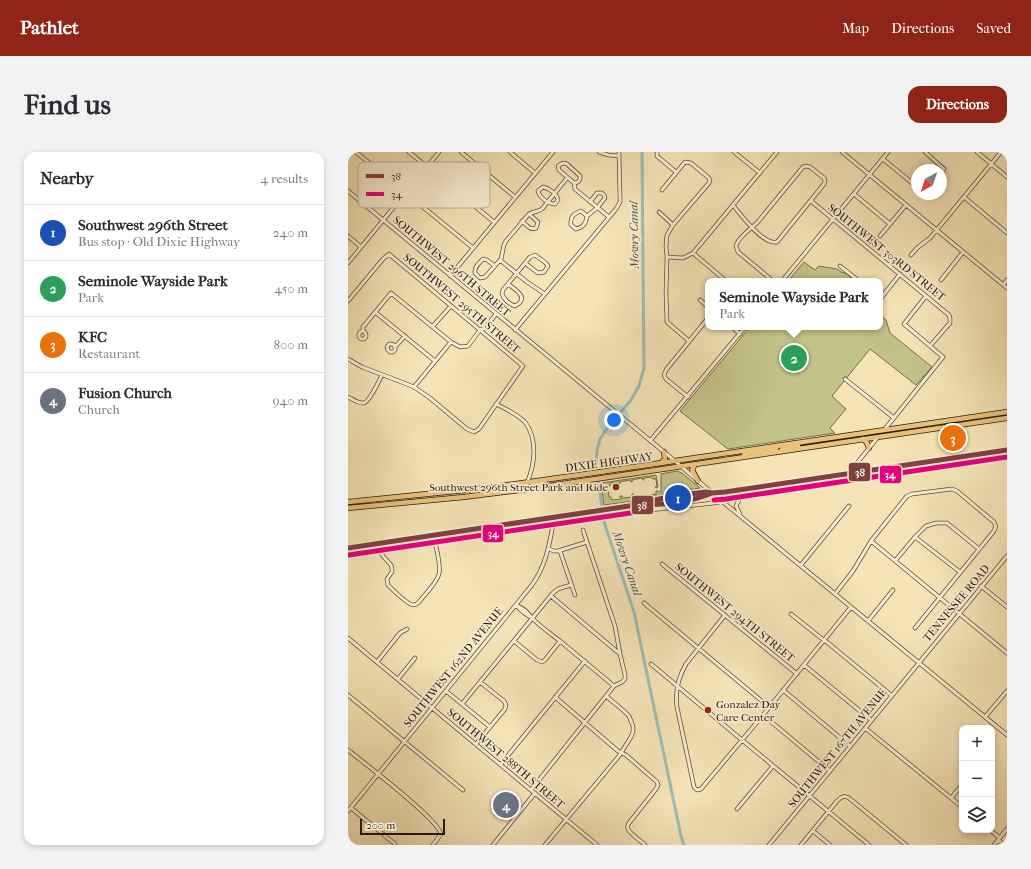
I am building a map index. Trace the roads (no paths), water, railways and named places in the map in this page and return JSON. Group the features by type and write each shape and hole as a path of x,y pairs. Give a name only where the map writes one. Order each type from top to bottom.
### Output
{"highway":[{"path":"861,440 863,436 880,433 884,430 1007,412"},
{"path":"971,423 980,419 1007,415"},
{"path":"861,440 1007,418"},
{"path":"878,437 883,434 899,431 902,427"},
{"name":"DIXIE HIGHWAY","path":"348,502 471,490 568,477 884,430"},
{"path":"781,452 783,448 813,443 822,439"},
{"name":"DIXIE HIGHWAY","path":"348,508 485,495 861,440"},
{"path":"861,440 867,442 869,448"},
{"path":"738,458 746,454 774,450 777,446"},
{"path":"661,463 665,458 664,452"},
{"path":"682,467 688,462 728,456 736,452"},
{"path":"622,476 629,472 669,465 675,461"},
{"path":"695,464 692,470 698,481"},
{"path":"528,489 533,485 559,481 568,477"},
{"path":"485,495 493,491 524,486 527,482"},
{"path":"364,506 368,503 402,497"},
{"path":"348,505 354,504 357,501"}],"street":[{"path":"356,152 368,162"},
{"path":"409,152 421,162"},
{"path":"431,162 439,152"},
{"path":"461,152 473,162"},
{"path":"510,152 535,174"},
{"path":"450,276 553,152"},
{"path":"515,330 616,209 620,202 619,154 608,155 599,152"},
{"path":"657,152 657,156 676,172"},
{"path":"734,152 760,173"},
{"path":"667,257 683,258 692,253 777,152"},
{"path":"842,152 1007,288"},
{"path":"785,278 888,152"},
{"path":"925,152 939,164"},
{"path":"977,152 1007,177"},
{"path":"911,255 937,230 1001,152"},
{"path":"883,159 911,182"},
{"path":"662,190 685,162 691,163 709,178 710,181 666,235 667,322 689,341"},
{"path":"574,183 578,182 580,176 567,164 564,163 558,166 559,170 574,183 575,189 608,217"},
{"path":"733,205 747,224 752,228 770,242 777,242 824,184 824,178 810,167 803,167 752,228 745,233 737,243 736,247 738,252 769,278"},
{"path":"490,176 515,197"},
{"path":"494,266 487,260 483,259 477,265 474,272 480,278 485,277 500,260 505,243 522,221 529,214 541,210 567,178"},
{"path":"545,187 554,194 558,198 557,203 552,204 547,202 538,191 545,187"},
{"name":"SOUTHWEST 296TH STREET","path":"348,191 358,199"},
{"path":"587,216 580,211 576,213 570,220 571,225 576,229 585,225 587,216 597,208 605,198 602,193 597,193 590,202"},
{"path":"854,194 890,224"},
{"path":"964,197 1007,233"},
{"name":"SOUTHWEST 303RD STREET","path":"811,201 949,315 950,323 930,346"},
{"path":"880,236 906,205"},
{"name":"SOUTHWEST 296TH STREET","path":"368,208 713,494 1007,735"},
{"path":"348,263 394,208"},
{"path":"424,208 473,248"},
{"path":"477,208 494,222"},
{"path":"659,212 674,225"},
{"path":"522,221 531,229 536,228 538,224 537,221 529,214"},
{"path":"348,236 361,247"},
{"path":"940,280 963,252"},
{"path":"692,253 722,278"},
{"name":"SOUTHWEST 295TH STREET","path":"348,301 383,259 389,254 523,366 496,404"},
{"path":"508,284 522,297 519,304 515,306 505,299 502,293 503,290 530,257 535,255 548,266 544,272 538,273 526,263"},
{"path":"500,260 545,294"},
{"path":"840,266 855,278"},
{"path":"883,294 900,274"},
{"path":"1003,285 1007,280"},
{"path":"363,331 363,327 391,293 460,348 468,346 480,330 485,328 496,314"},
{"path":"884,430 943,357 904,324 926,296"},
{"path":"700,300 705,304"},
{"path":"433,326 451,306"},
{"path":"376,312 435,361"},
{"path":"688,397 666,379 664,375 666,370 705,322"},
{"path":"735,330 740,334"},
{"path":"650,441 743,330"},
{"path":"395,347 405,336"},
{"path":"414,387 451,342"},
{"path":"348,359 362,367 414,387 430,398 467,429 474,432 479,428 496,404 516,415 525,423 534,442 533,457 527,482"},
{"path":"348,397 363,403 367,400 382,375"},
{"path":"845,378 894,418"},
{"path":"857,463 878,437"},
{"path":"348,555 650,510 711,503 1007,457"},
{"path":"835,594 853,571 871,541 907,496 912,494 952,489 957,491 996,525 994,531 915,628"},
{"path":"711,503 713,500 713,494"},
{"path":"740,498 736,506 741,516"},
{"path":"801,565 849,506"},
{"path":"895,561 915,536 926,526 936,523 947,523 979,549"},
{"name":"SOUTHWEST 162ND AVENUE","path":"349,810 538,576 545,562 553,525"},
{"path":"531,790 614,686 622,682 625,677 615,626 583,530"},
{"path":"915,536 960,572"},
{"path":"871,541 1007,653"},
{"path":"380,551 391,565 392,569 392,572 387,579 388,585 413,605 419,602 436,581 438,576 440,568 436,542"},
{"path":"548,549 560,551 587,542"},
{"path":"560,551 575,595"},
{"name":"TENNESSEE ROAD","path":"918,663 981,586 1006,560 1007,556"},
{"name":"SOUTHWEST 294TH STREET","path":"662,564 797,674"},
{"path":"462,704 551,596 558,590 571,585"},
{"path":"981,586 1007,607"},
{"path":"868,621 893,590"},
{"path":"551,596 620,654"},
{"path":"644,603 769,707"},
{"path":"516,605 522,607 614,686"},
{"path":"725,615 684,666 676,697 694,787 697,790 701,789 763,716 851,606"},
{"path":"791,614 891,695"},
{"path":"376,662 400,633 407,629"},
{"name":"SOUTHWEST 288TH STREET","path":"348,638 597,845"},
{"path":"514,641 537,660 542,662 560,641"},
{"path":"610,646 618,641"},
{"path":"398,679 415,658"},
{"path":"500,764 585,661"},
{"name":"SOUTHWEST 167TH AVENUE","path":"769,845 918,663"},
{"path":"651,664 869,845"},
{"path":"804,665 871,720"},
{"path":"476,744 505,709 506,705 504,701 480,682"},
{"path":"783,690 850,746"},
{"path":"446,691 490,727"},
{"path":"985,717 1007,691"},
{"path":"348,695 463,790"},
{"path":"545,845 621,752 631,737 633,730 630,718 606,696"},
{"path":"555,698 655,779 658,784 656,789 629,823 628,828 630,832 645,845"},
{"path":"763,716 830,771"},
{"path":"865,728 959,805"},
{"path":"348,750 418,808 438,828 441,832 433,845"},
{"path":"737,809 773,766"},
{"path":"951,798 959,789"},
{"path":"493,845 535,793"},
{"path":"801,845 839,798 846,797 906,845"},
{"path":"349,810 395,844"},
{"path":"994,845 1007,829"},
{"path":"813,831 830,845"},
{"path":"993,833 1005,845"}],"waterway":[{"name":"Mowry Canal","path":"642,152 644,368 639,386 631,400 608,427 600,439 596,462 604,522 634,612 684,845"}],"place":[{"name":"Seminole Wayside Park","path":"794,358"},
{"name":"KFC","path":"953,438"},
{"name":"Southwest 296th Street Park and Ride","path":"616,487"},
{"name":"Southwest 296th Street","path":"678,498"},
{"name":"Gonzalez Day Care Center","path":"708,710"},
{"name":"Fusion Church","path":"506,805"}]}
